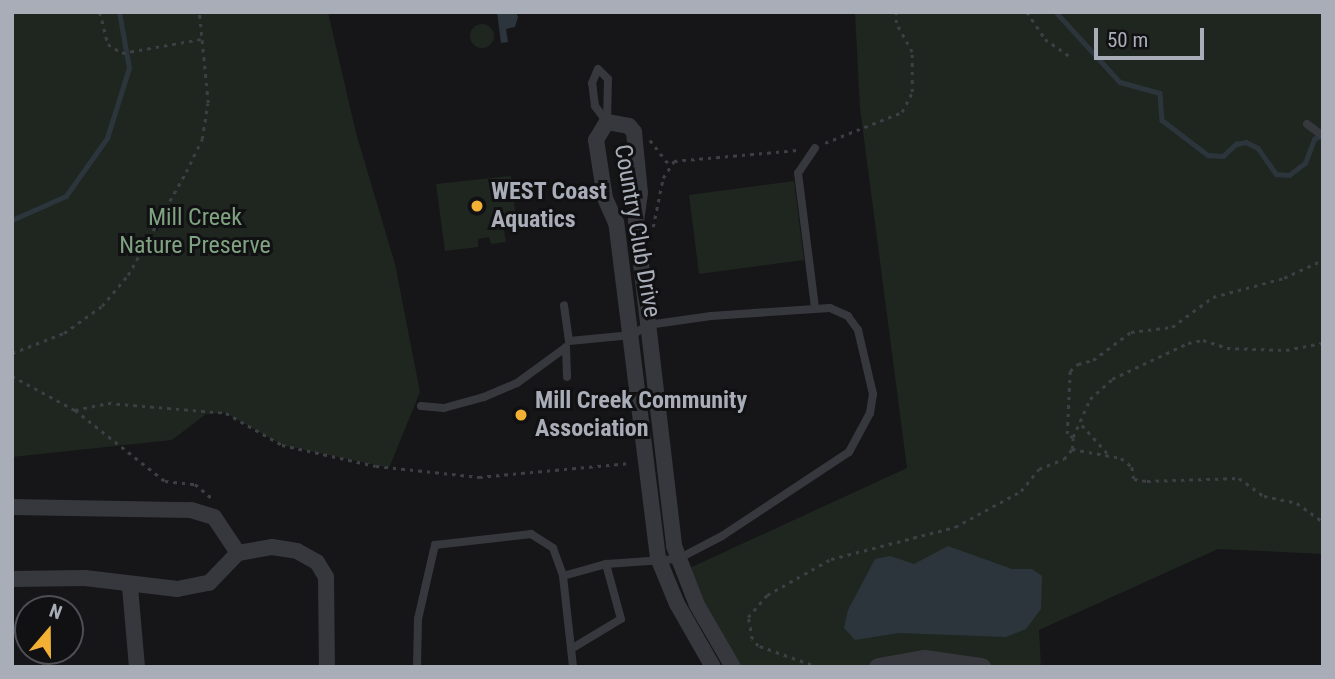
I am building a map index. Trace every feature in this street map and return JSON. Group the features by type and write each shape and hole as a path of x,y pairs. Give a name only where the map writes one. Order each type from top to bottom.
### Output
{"street":[{"name":"Country Club Drive","path":"713,667 677,604 658,558 643,461 632,335 616,223 605,198 596,140 607,122 629,126 634,132 640,193 636,221 678,559 697,605 733,667"},
{"path":"12,507 191,510 214,517 238,553"},
{"path":"12,579 85,579 130,587 177,589 209,583 238,553 272,547 297,551 317,562 326,577 327,667"},
{"path":"130,587 137,667"},
{"path":"878,667 924,659 981,667"}],"lane":[{"path":"598,69 608,79 607,122 595,106 592,83 598,69"},
{"path":"1307,124 1323,136"},
{"path":"815,148 798,173 815,309"},
{"path":"564,305 567,377"},
{"path":"421,406 444,408 484,397 517,383 567,345 632,335 648,325 830,308 848,316 859,330 873,394 862,433 849,452 722,536 678,559 658,558 606,564 563,576"},
{"path":"417,667 418,619 435,545 531,534 553,548 563,576 573,667"},
{"path":"571,649 621,619 606,564"}],"path":[{"path":"100,12 108,44 122,53 202,38"},
{"path":"12,353 64,333 102,306 128,275 202,139 208,103 200,12"},
{"path":"669,164 753,151 815,148 902,112 912,92 912,52 896,23 896,12"},
{"path":"1027,12 1045,38 1069,57"},
{"path":"634,132 649,139 669,164"},
{"path":"652,229 669,164"},
{"path":"1073,438 1067,433 1070,371 1078,363 1093,360 1131,332 1172,327 1213,297 1284,278 1323,260"},
{"path":"811,665 758,646 752,639 748,617 767,595 831,559 881,550 974,519 1021,491 1039,469 1064,459 1072,449 1073,438 1082,425 1090,399 1112,379 1188,343 1203,340 1227,348 1286,350 1323,343"},
{"path":"12,376 75,410 165,481 205,489 214,499 214,517"},
{"path":"75,410 108,403 226,413 282,445 376,466 449,476 643,461"},
{"path":"1082,425 1107,453 1132,467 1135,479 1239,478 1264,496 1297,503 1323,522"},
{"path":"1072,449 1107,453"}],"green space":[{"name":"Mill Creek Nature Preserve","path":"12,12 328,12 356,133 395,264 420,392 389,468 282,445 226,413 206,414 172,440 12,457"},
{"path":"855,12 1323,12 1323,554 1218,549 1039,630 1041,667 733,667 683,571 907,468 860,108"},
{"path":"482,24 490,28 494,36 490,44 482,48 474,44 470,36 474,28"},
{"name":"WEST Coast Aquatics","path":"511,176 517,228 504,230 506,242 491,244 489,237 478,239 478,247 445,251 436,184"},
{"path":"794,181 804,260 699,274 689,195"}],"shaded area":[{"path":"497,12 516,12 518,17 515,27 506,29 508,42 501,43"},
{"path":"948,546 1012,569 1032,569 1042,576 1041,609 1026,629 1006,637 899,633 855,640 844,628 848,610 875,559 890,556 914,564"}],"waterway":[{"path":"12,220 66,196 107,138 129,68 119,12"},
{"path":"1056,12 1120,82 1160,93 1162,120 1208,155 1223,156 1236,144 1246,142 1258,148 1276,174 1289,175 1305,163 1314,139 1322,135"}],"place":[{"name":"WEST Coast Aquatics","path":"477,206"},
{"name":"Mill Creek Community Association","path":"521,415"}]}
